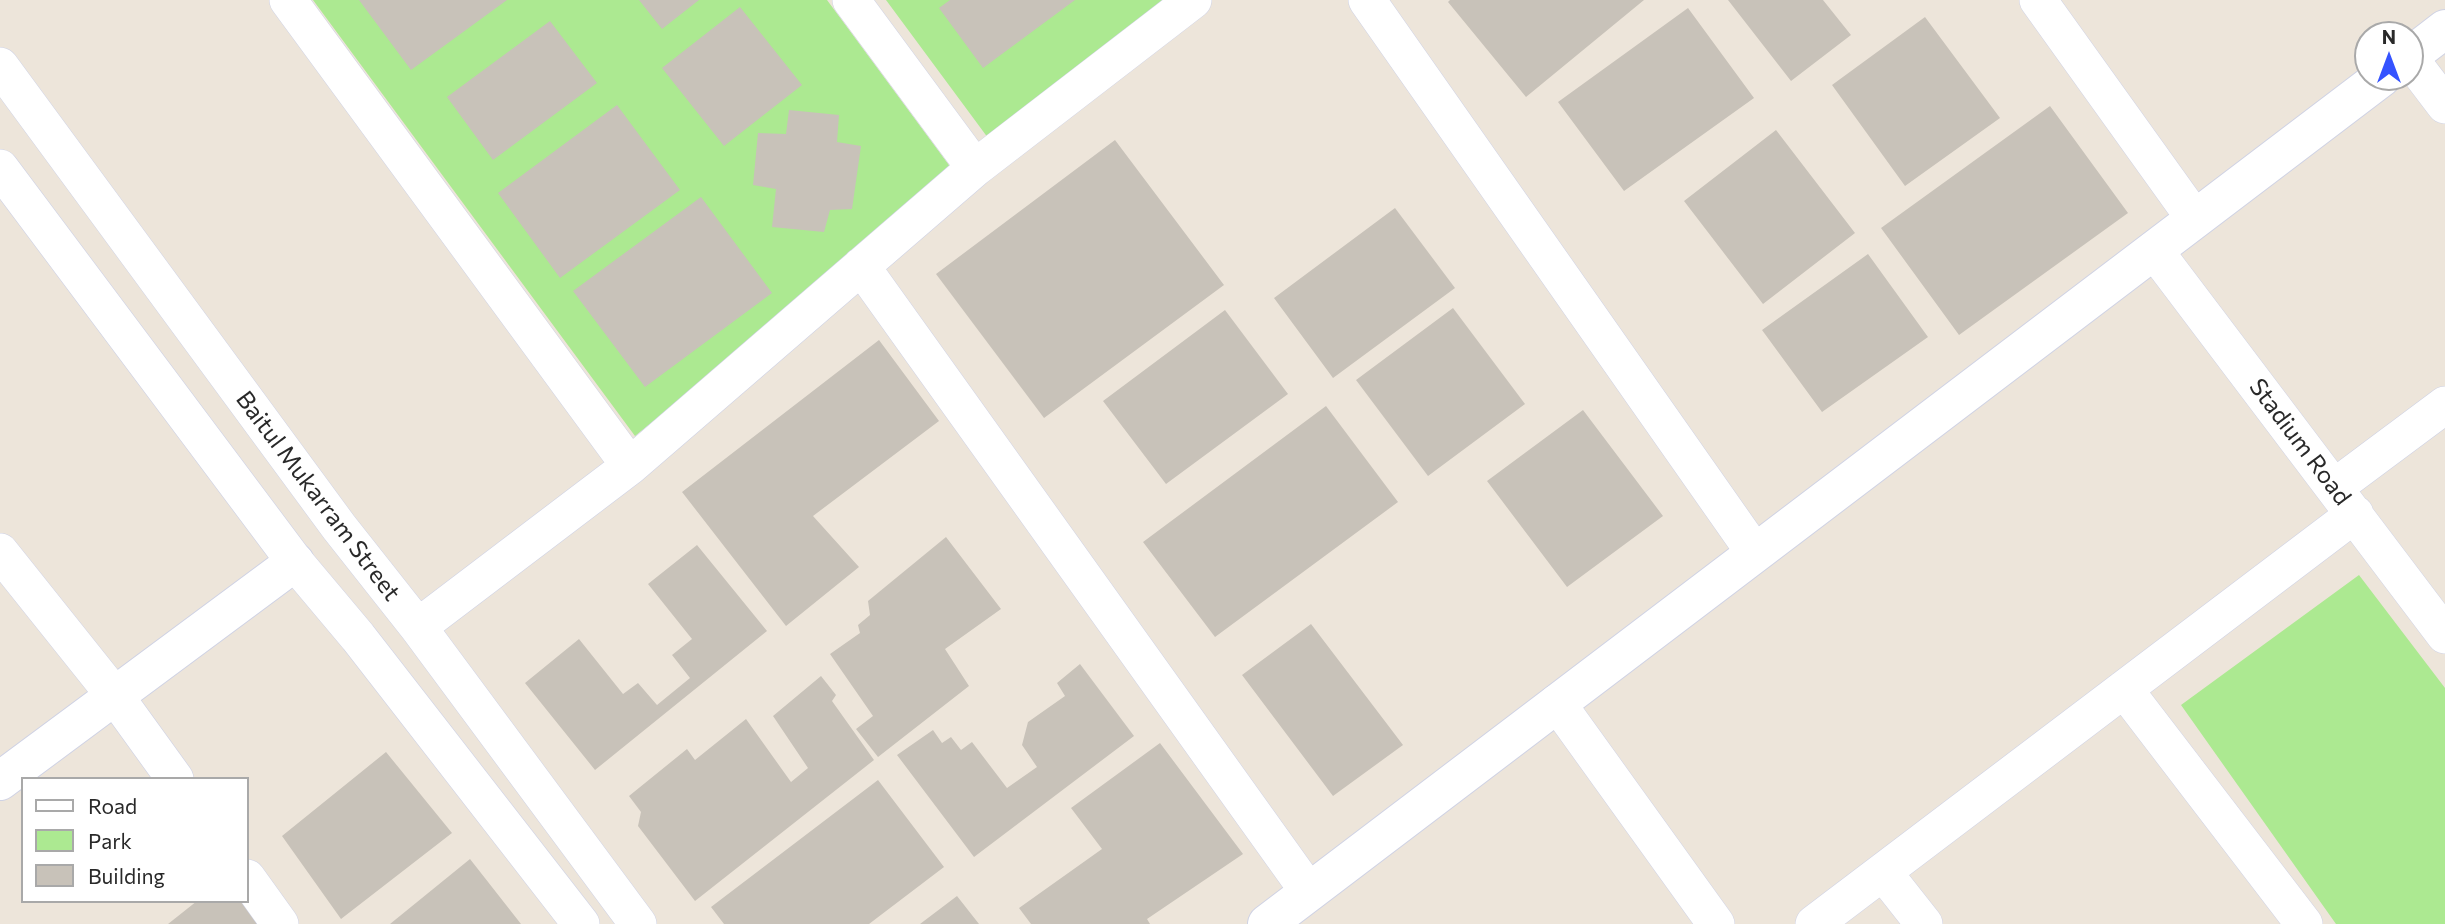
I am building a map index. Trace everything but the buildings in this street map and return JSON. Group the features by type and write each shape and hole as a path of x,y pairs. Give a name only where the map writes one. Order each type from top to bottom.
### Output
{"street":[{"path":"288,0 630,466"},
{"path":"851,0 975,168"},
{"path":"418,627 630,466 975,168 1194,0"},
{"path":"1367,0 1755,552"},
{"path":"2038,0 2195,219"},
{"path":"2424,46 2445,29"},
{"name":"Baitul Mukarram Street","path":"0,66 340,527 418,627 638,924"},
{"path":"2424,76 2445,105"},
{"path":"1267,924 2364,91"},
{"path":"0,168 295,562 366,648 581,924"},
{"name":"Stadium Road","path":"2154,250 2445,635"},
{"path":"861,266 1309,892"},
{"path":"1814,924 2124,689 2345,500 2445,405"},
{"path":"0,781 340,527"},
{"path":"0,552 115,696 174,777"},
{"path":"2124,689 2304,924"},
{"path":"1557,703 1716,924"},
{"path":"1883,872 1924,924"},
{"path":"248,879 280,924"}],"green space":[{"path":"313,0 827,0 957,176 635,436"},
{"path":"886,0 1164,0 991,142"},
{"path":"2359,575 2445,688 2445,924 2336,924 2181,705"}]}
